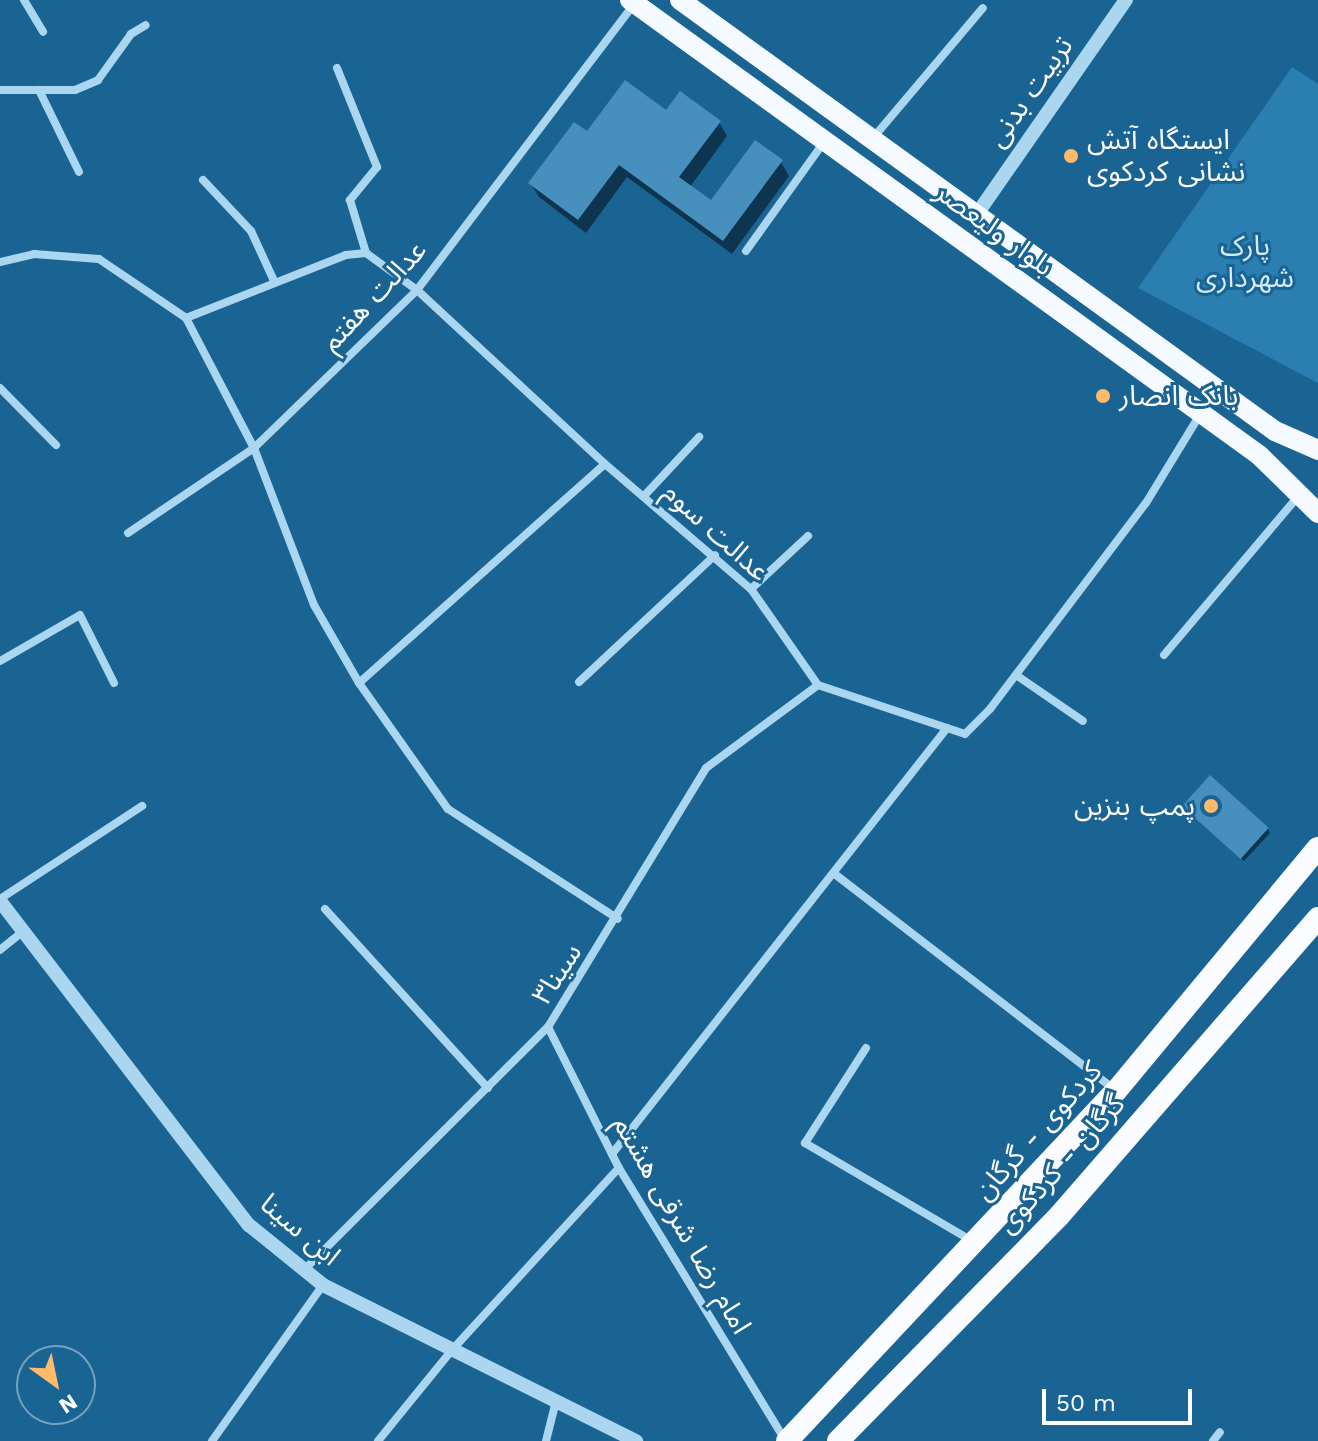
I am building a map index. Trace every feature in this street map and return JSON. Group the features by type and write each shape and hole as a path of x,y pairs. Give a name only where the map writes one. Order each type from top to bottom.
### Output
{"highway":[{"name":"کردکوی - گرگان","path":"786,1441 976,1243 1116,1091 1318,848"},
{"name":"گرگان - کردکوی","path":"838,1441 1059,1216 1318,918"}],"main road":[{"name":"بلوار ولیعصر","path":"680,0 1275,431 1318,450"},
{"name":"بلوار ولیعصر","path":"632,2 1259,455 1318,513"}],"street":[{"path":"24,0 43,32"},
{"name":"تربیت بدنی","path":"977,214 1126,0"},
{"name":"عدالت هفتم","path":"128,533 254,448 417,290 632,2"},
{"path":"872,139 983,8"},
{"path":"0,90 75,90 98,80 131,34 146,25"},
{"path":"186,318 346,255 366,253 350,200 377,167 337,68"},
{"path":"39,90 79,172"},
{"path":"746,251 824,141"},
{"path":"203,180 251,231 275,283"},
{"name":"عدالت سوم","path":"366,253 417,290 605,464 715,555 751,589 818,685"},
{"path":"0,262 34,254 99,259 186,318 254,448 314,605 359,683 448,809 618,919"},
{"path":"0,388 56,445"},
{"path":"818,685 965,734 1016,675 1146,503 1201,413"},
{"path":"644,496 699,437"},
{"path":"359,683 605,464"},
{"path":"1164,655 1299,494"},
{"path":"751,589 808,536"},
{"path":"579,682 715,555"},
{"path":"0,661 80,615 114,683"},
{"path":"1016,675 1083,721"},
{"name":"سینا۳","path":"304,1270 548,1027 618,919 706,768 818,685"},
{"path":"612,1154 836,875 947,728"},
{"path":"0,900 142,806"},
{"path":"836,875 1116,1091"},
{"name":"ابن سینا","path":"0,900 249,1225 323,1285 636,1441"},
{"path":"325,909 488,1088"},
{"path":"0,950 22,932"},
{"name":"امام رضا شرقی هشتم","path":"548,1027 619,1168 786,1441"},
{"path":"866,1048 805,1143 976,1243"},
{"path":"378,1441 452,1350 619,1168"},
{"path":"212,1441 323,1285"},
{"path":"546,1441 556,1401"},
{"path":"1213,1441 1220,1432"}],"green space":[{"name":"پارک شهرداری","path":"1292,67 1318,84 1318,383 1138,288"}],"building":[{"path":"625,80 666,110 680,91 721,121 679,177 711,200 755,140 783,160 723,241 619,165 578,220 528,183 574,122 587,131"},
{"path":"1210,775 1269,828 1241,859 1182,806"}],"place":[{"name":"ایستگاه آتش نشانی کردکوی","path":"1071,156"},
{"name":"بانک انصار","path":"1103,396"},
{"name":"پمپ بنزین","path":"1211,806"}]}
